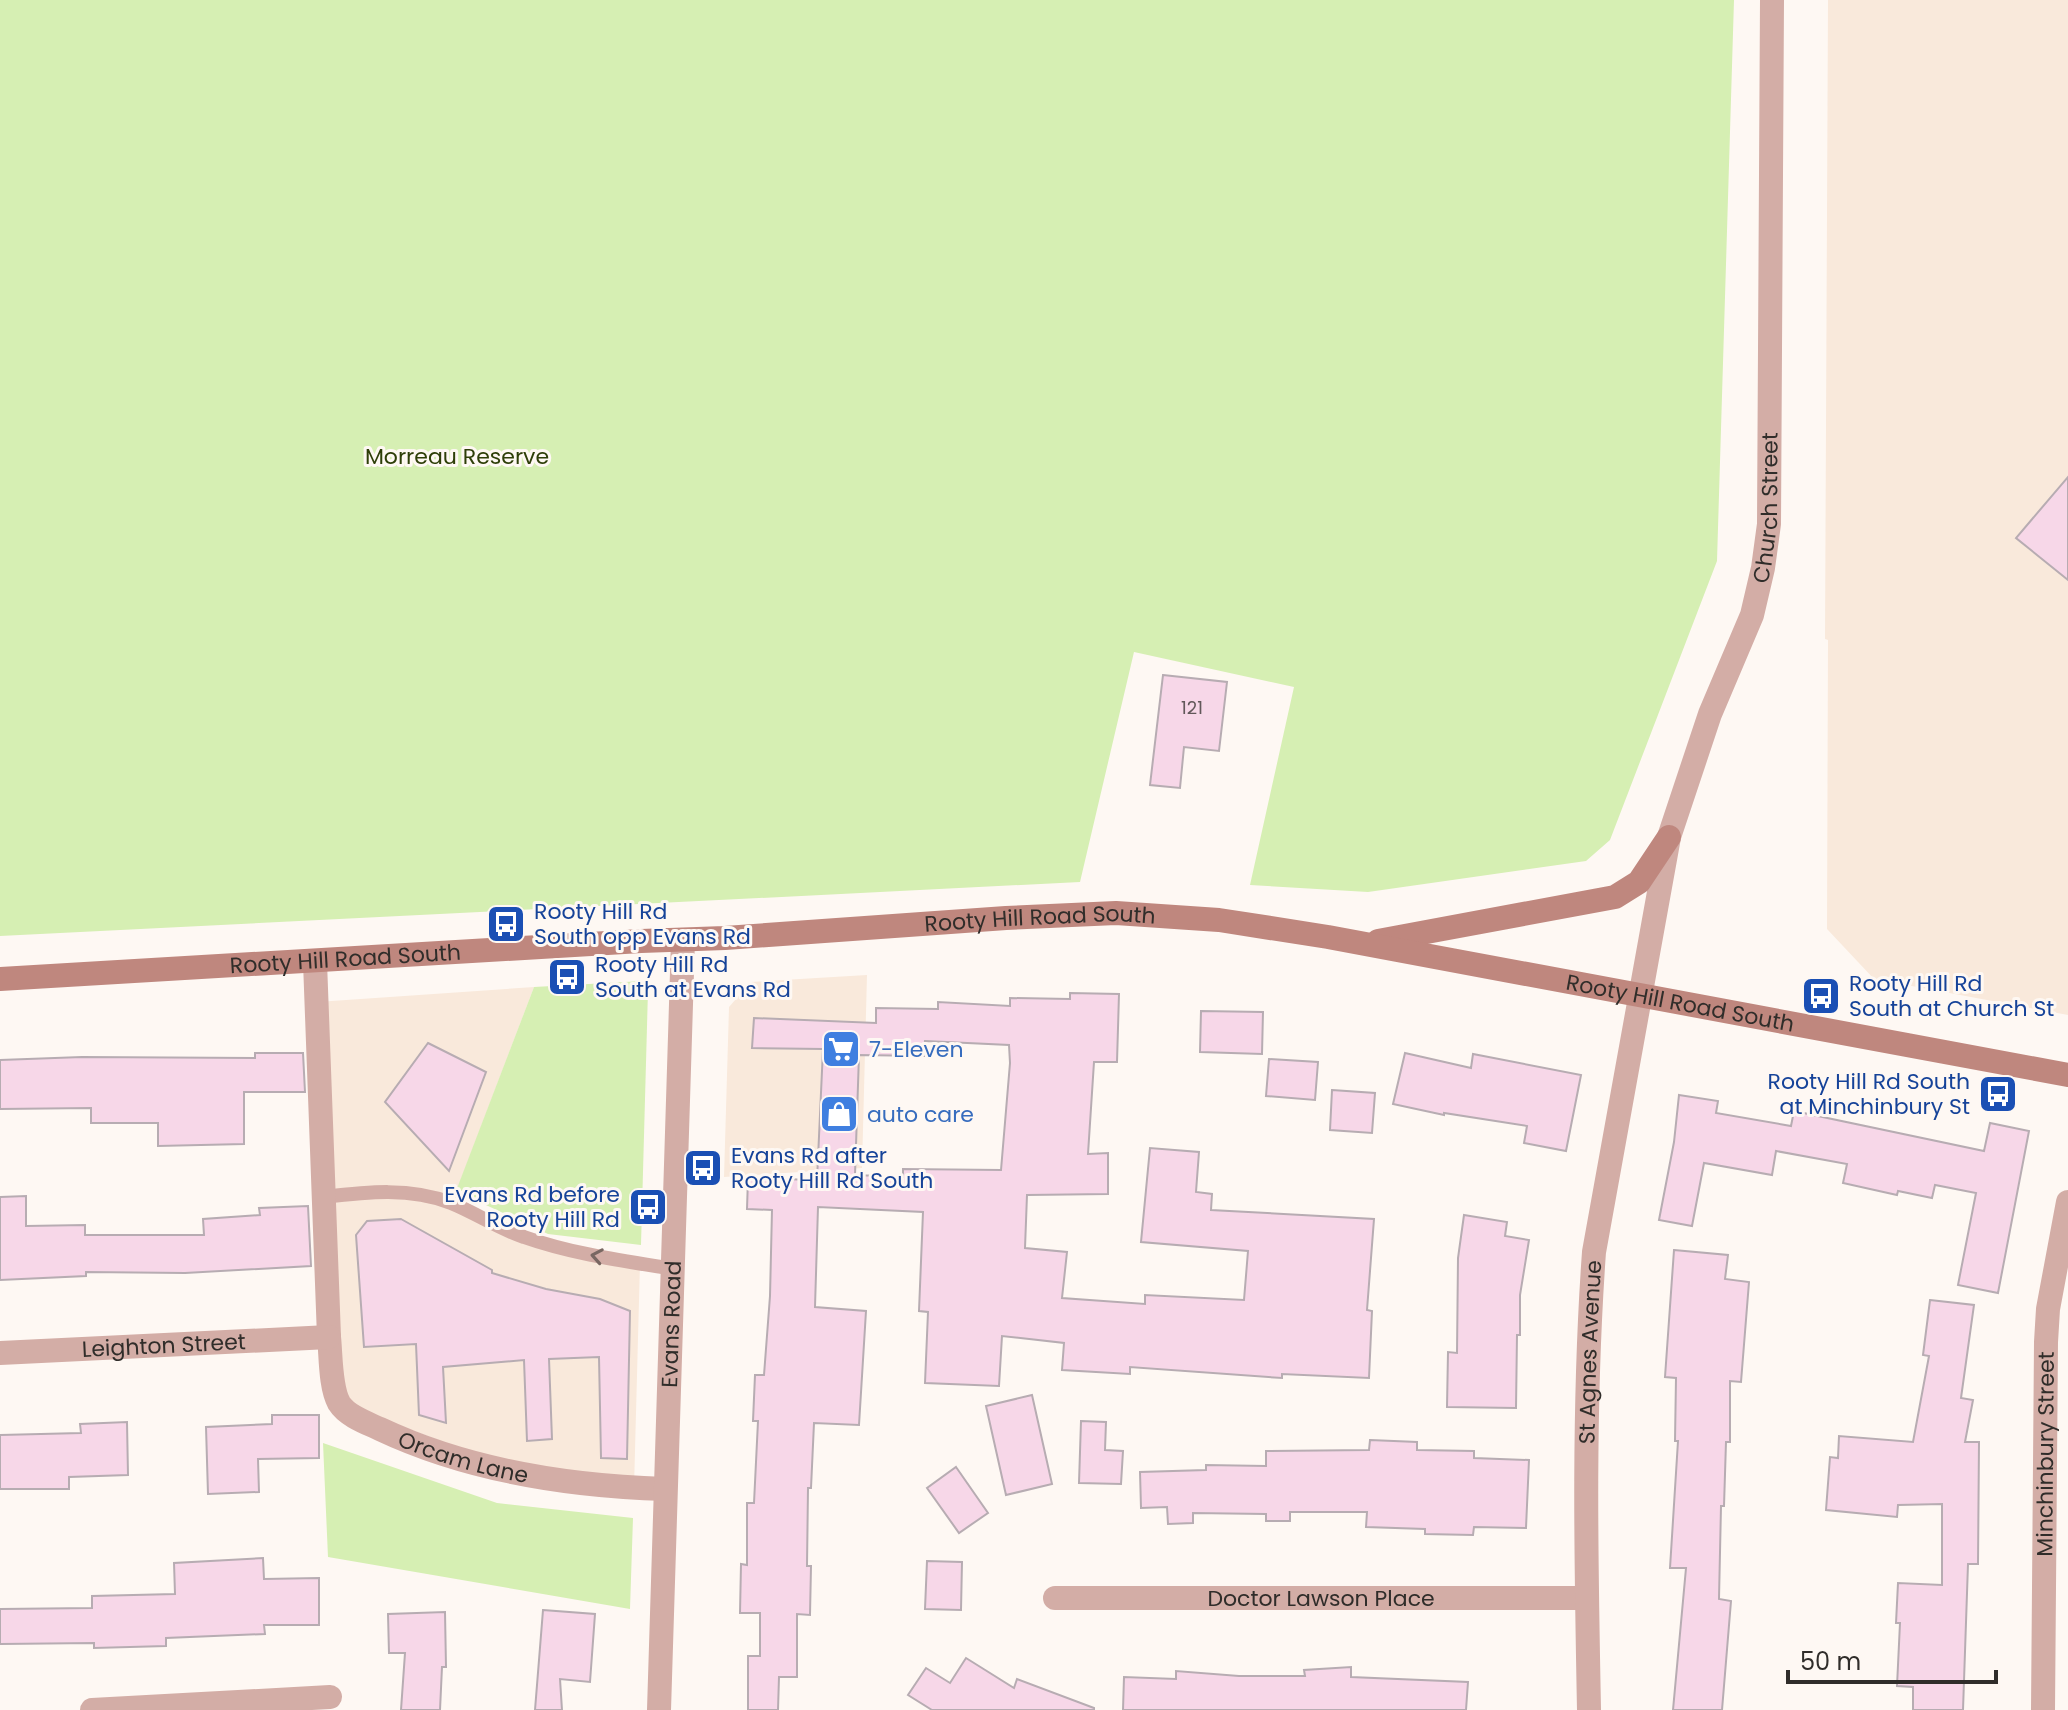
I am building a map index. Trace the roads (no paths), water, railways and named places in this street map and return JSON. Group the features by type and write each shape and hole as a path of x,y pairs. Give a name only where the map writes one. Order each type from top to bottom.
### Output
{"main road":[{"path":"1364,944 1615,897 1639,882 1669,837"},
{"name":"Rooty Hill Road South","path":"0,979 1116,913 1219,920 1364,944 2068,1075"}],"street":[{"name":"Church Street","path":"1639,997 1669,837 1705,728 1752,615 1769,524 1772,0"},
{"name":"Evans Road","path":"659,1710 683,940"},
{"path":"315,962 329,1337"},
{"name":"St Agnes Avenue","path":"1589,1710 1590,1307 1594,1252 1639,997"},
{"name":"Minchinbury Street","path":"2043,1710 2046,1342 2048,1309 2068,1202"},
{"name":"Leighton Street","path":"0,1353 329,1337"},
{"name":"Orcam Lane","path":"329,1337 339,1403 357,1419 410,1444 454,1459 541,1478 665,1489"},
{"name":"Doctor Lawson Place","path":"1055,1598 1587,1598"},
{"path":"92,1710 330,1697"}],"lane":[{"path":"324,1197 365,1192 406,1192 452,1203 520,1236 566,1251 674,1269"}],"place":[{"name":"Rooty Hill Rd South opp Evans Rd","path":"506,924"},
{"name":"Rooty Hill Rd South at Evans Rd","path":"567,977"},
{"name":"Rooty Hill Rd South at Church St","path":"1821,996"},
{"name":"7-Eleven","path":"841,1049"},
{"name":"Rooty Hill Rd South at Minchinbury St","path":"1998,1094"},
{"name":"auto care","path":"839,1114"},
{"name":"Evans Rd after Rooty Hill Rd South","path":"703,1168"},
{"name":"Evans Rd before Rooty Hill Rd","path":"648,1207"}],"park label":[{"name":"Morreau Reserve","path":"457,456"}]}
